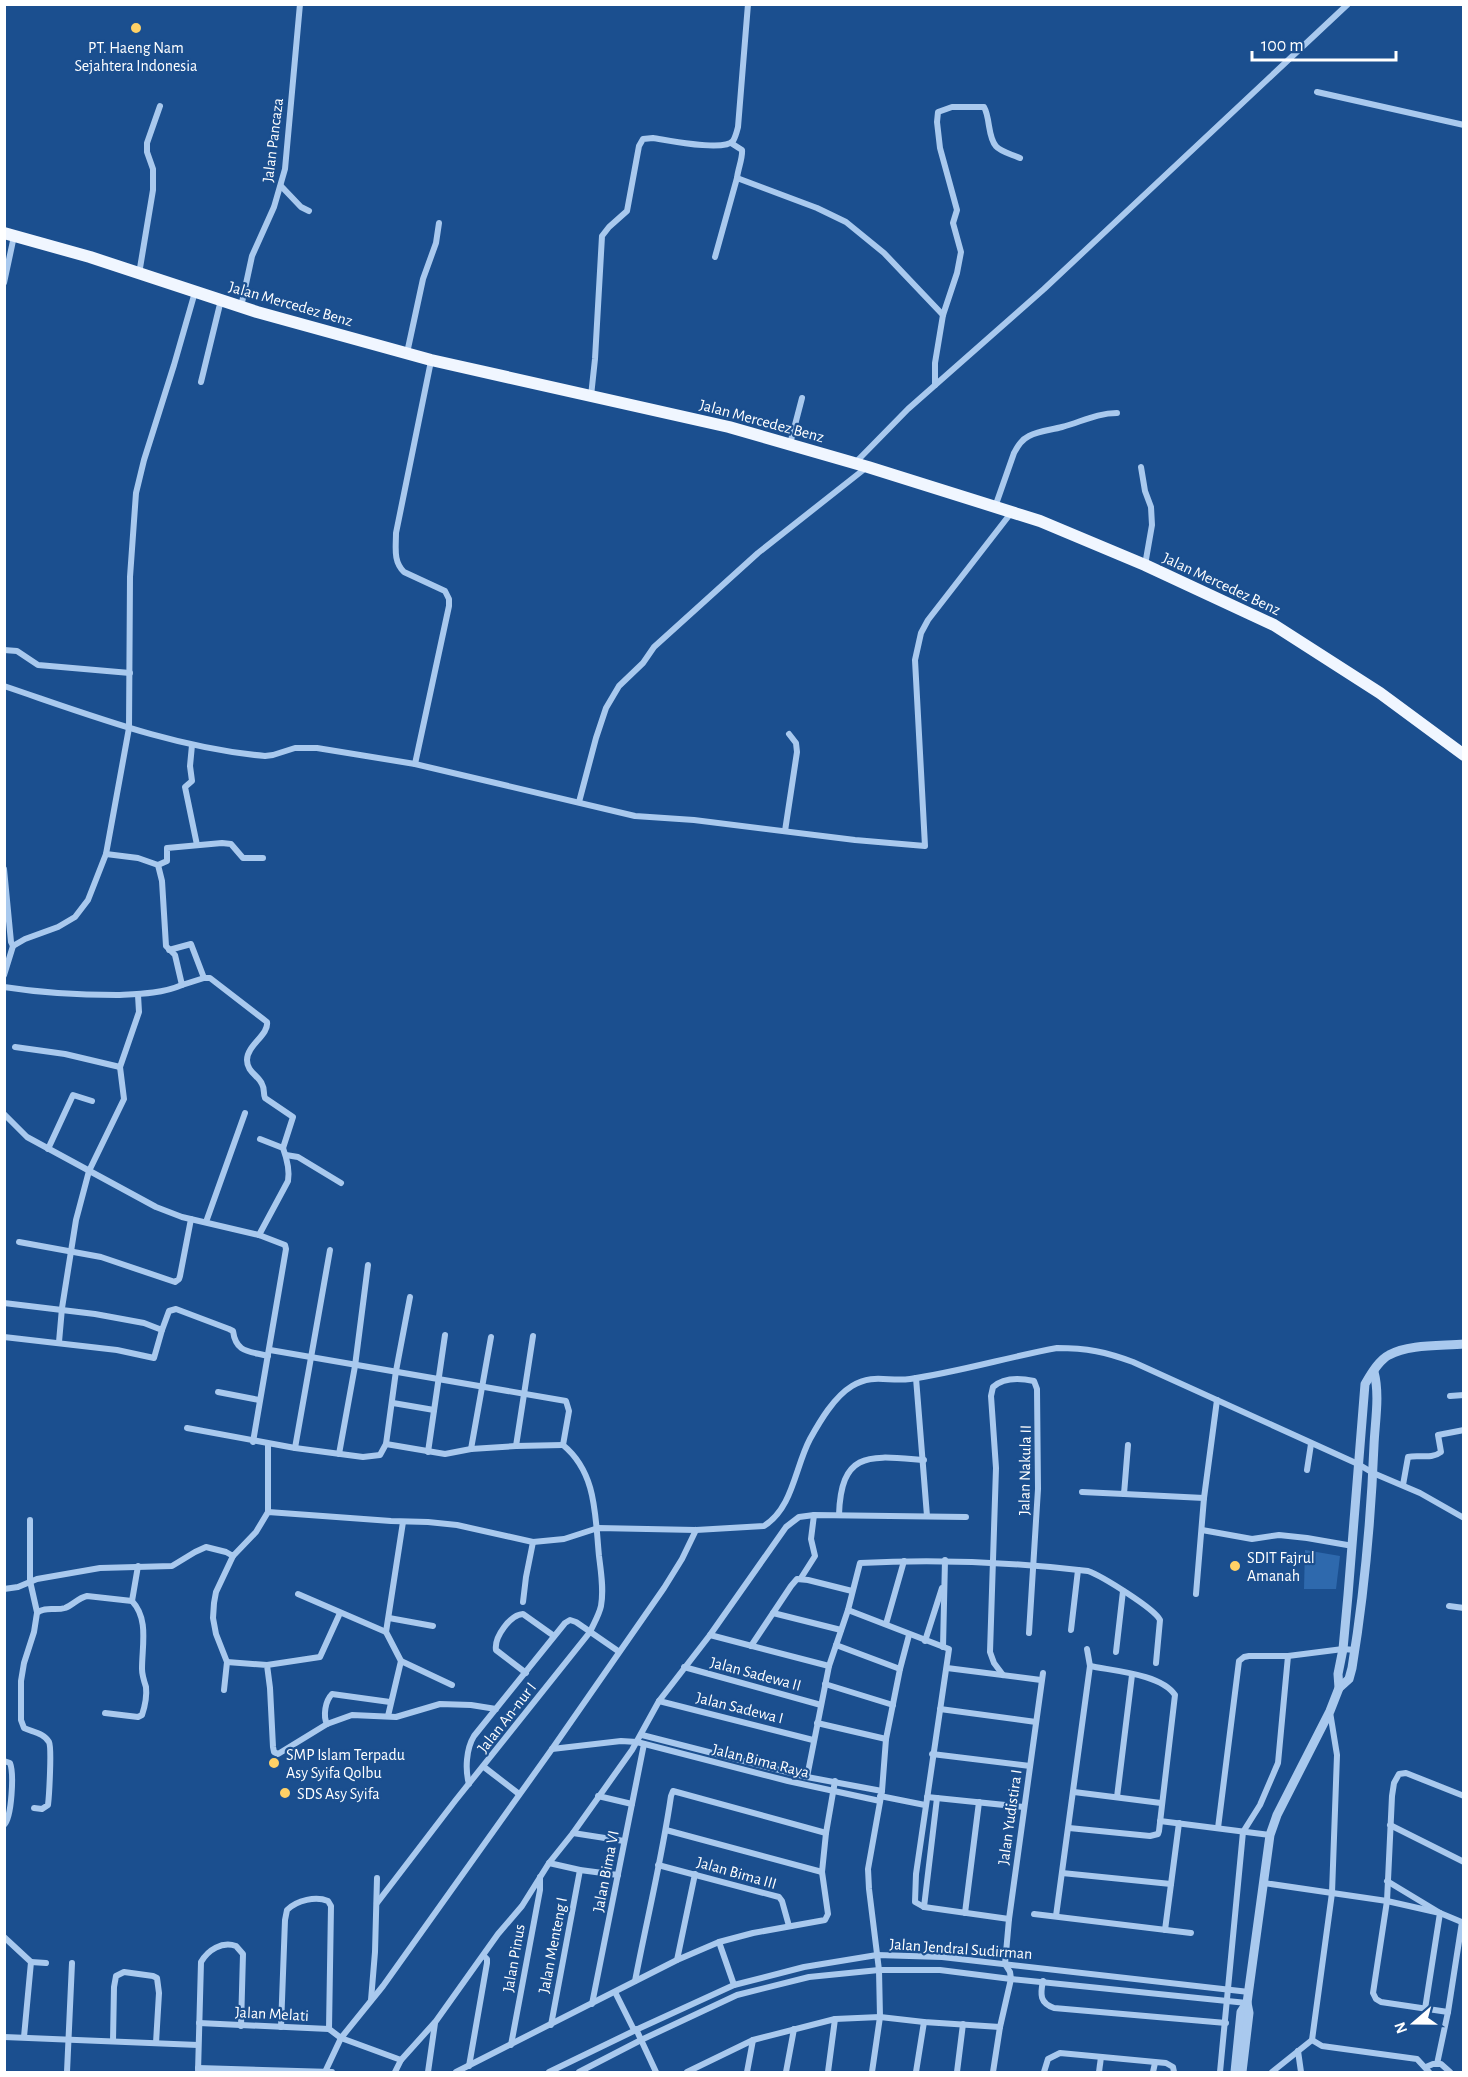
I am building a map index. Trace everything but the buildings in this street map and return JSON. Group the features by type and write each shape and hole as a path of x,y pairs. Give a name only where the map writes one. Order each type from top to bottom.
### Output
{"main road":[{"name":"Jalan Mercedez Benz","path":"9,235 90,257 241,307 431,360 729,427 855,463 1040,521 1145,565 1274,625 1361,680 1464,755"}],"street":[{"name":"Jalan Pancaza","path":"241,307 252,256 281,186 287,153 300,4"},
{"path":"731,143 738,128 748,4"},
{"path":"855,463 935,385 1044,289 1348,4"},
{"path":"1317,92 1464,125"},
{"path":"139,274 153,190 153,169 147,152 147,143 160,106"},
{"path":"935,385 935,363 944,315 961,252 953,223 957,210 940,148 938,112 952,107 984,106 992,144 1020,158"},
{"path":"591,396 597,341 602,240 605,231 627,211 643,139 653,138 717,146 731,143 743,150 715,257"},
{"path":"737,178 817,208 846,222 884,253 944,315"},
{"path":"281,186 301,207 309,211"},
{"path":"407,353 423,279 436,243 439,223"},
{"path":"4,283 9,235"},
{"path":"9,943 58,927 75,917 88,900 106,854 129,728 130,577 136,493 195,291"},
{"path":"201,382 221,300"},
{"path":"415,764 449,599 445,591 404,572 395,554 396,533 431,360"},
{"path":"790,444 802,398"},
{"path":"995,507 1014,453 1024,439 1030,435 1067,426 1098,414 1117,413"},
{"path":"579,802 601,722 619,686 643,663 654,647 758,553 868,467"},
{"path":"1141,467 1145,491 1151,507 1152,525 1145,565"},
{"path":"4,686 129,728 192,745 265,756 294,748 317,748 415,764 635,816 694,820 925,846 915,660 917,646 928,620 1011,513"},
{"path":"4,650 17,651 38,665 130,673"},
{"path":"785,831 797,752 796,743 789,734"},
{"path":"192,745 190,766 192,782 185,788 197,845"},
{"path":"106,854 138,858 158,865 166,861 167,848 228,843 243,858 263,858"},
{"path":"158,865 162,881 166,944 175,955 182,985"},
{"path":"4,869 9,943 4,975"},
{"path":"169,950 191,944 204,978"},
{"path":"4,987 90,996 138,995 166,991 204,978 213,980 267,1023 267,1028 250,1050 248,1063 253,1075 262,1084 265,1098 293,1117 284,1152 289,1170 288,1181 259,1235"},
{"path":"59,1342 76,1220 89,1171 124,1099 120,1067 139,1012 138,995"},
{"path":"15,1047 65,1053 120,1067"},
{"path":"48,1149 73,1095 92,1101"},
{"path":"206,1222 244,1113"},
{"path":"4,1114 27,1137 156,1208 191,1220 259,1235 283,1243 286,1249 253,1442"},
{"path":"260,1138 298,1157 341,1183"},
{"path":"19,1242 101,1257 175,1282 180,1276 191,1220"},
{"path":"295,1448 330,1250"},
{"path":"339,1454 355,1366 368,1265"},
{"path":"188,1428 253,1442 339,1454 377,1456 383,1453 410,1297"},
{"path":"4,1303 62,1308 144,1323 162,1330"},
{"path":"4,1337 124,1351 154,1358 168,1313 176,1309 229,1329 238,1347 396,1371 567,1402 569,1411 563,1445 471,1449 445,1454 386,1444"},
{"path":"428,1452 445,1335"},
{"path":"516,1446 532,1336"},
{"path":"471,1449 491,1337"},
{"path":"1242,2073 1249,2013 1247,2003 1270,1835 1277,1815 1330,1711 1339,1688 1338,1674 1343,1649 1353,1546 1365,1384 1382,1360 1397,1352 1464,1344"},
{"path":"268,1512 457,1525 533,1542 564,1539 598,1528 696,1530 764,1526 785,1504 808,1443 818,1425 851,1386 869,1378 916,1378 1046,1350 1082,1348 1100,1350 1133,1362 1403,1485 1464,1518"},
{"path":"1339,1688 1349,1679 1355,1650 1373,1473 1377,1390 1374,1372"},
{"path":"916,1378 927,1516"},
{"name":"Jalan Nakula II","path":"992,1562 996,1468 992,1391 993,1387 1001,1381 1029,1380 1034,1381 1037,1385 1039,1430 1033,1565"},
{"path":"218,1392 260,1400"},
{"path":"1450,1396 1464,1395"},
{"path":"1196,1594 1204,1498 1217,1400"},
{"path":"393,1403 434,1410"},
{"path":"1403,1485 1408,1457 1438,1455 1441,1452 1439,1435 1464,1430"},
{"path":"224,1690 227,1662 216,1634 213,1618 214,1603 216,1593 233,1556 256,1532 268,1512 268,1444"},
{"path":"1307,1470 1311,1444"},
{"name":"Jalan An-nur I","path":"377,1903 590,1632 601,1606 598,1528 589,1481 578,1461 563,1445"},
{"path":"1124,1494 1128,1445"},
{"path":"839,1515 840,1495 847,1476 860,1461 889,1457 924,1460"},
{"path":"1082,1492 1204,1498"},
{"path":"751,1646 793,1583 801,1578 815,1556 811,1539 814,1515"},
{"path":"395,2073 401,2060 436,2021 498,1934 522,1906 549,1863 642,1735 659,1701 710,1635 786,1527 799,1518 814,1515 966,1517"},
{"path":"30,1520 30,1581 37,1612 33,1638 24,1663 20,1691 22,1726 42,1735 49,1741 51,1748 48,1805 42,1809 34,1808"},
{"path":"403,1522 386,1632 401,1661 452,1685"},
{"path":"325,2072 341,2038 552,1749 672,1576 696,1530"},
{"path":"1202,1530 1252,1539 1279,1535 1353,1546"},
{"path":"523,1602 533,1542"},
{"path":"4,1589 18,1587 30,1581 100,1568 172,1566 195,1551 206,1547 233,1556"},
{"path":"943,1647 945,1560"},
{"path":"807,1777 829,1666 848,1610 860,1563 945,1560 992,1562 1094,1573 1159,1616 1156,1663"},
{"path":"886,1624 904,1561"},
{"path":"992,1562 990,1652 1003,1676"},
{"path":"1029,1633 1033,1565"},
{"path":"132,1601 138,1566"},
{"path":"1071,1630 1078,1570"},
{"path":"801,1578 852,1591"},
{"path":"925,1641 944,1581"},
{"path":"1116,1652 1123,1591"},
{"path":"298,1594 386,1632"},
{"path":"37,1612 68,1607 87,1596 132,1601 139,1609 142,1622 142,1670 146,1691 144,1709 140,1717 105,1713"},
{"path":"1449,1606 1464,1608"},
{"path":"848,1610 949,1649 925,1805 915,1902 924,1907 1009,1919"},
{"path":"227,1662 267,1665 320,1657 340,1613"},
{"path":"773,1613 840,1630"},
{"path":"526,1673 496,1650 495,1642 509,1622 515,1616 523,1614 554,1636"},
{"path":"389,1618 433,1626"},
{"path":"469,1784 467,1772 471,1740 566,1623 570,1620 618,1651"},
{"path":"710,1635 829,1666"},
{"path":"872,2073 880,2017 879,1970 868,1869 880,1796 886,1739 909,1635"},
{"path":"836,1645 900,1670"},
{"path":"1056,1916 1090,1666 1087,1649"},
{"path":"1218,1828 1239,1661 1249,1656 1288,1656 1343,1649 1355,1650"},
{"path":"1220,2073 1243,1832 1260,1804 1278,1763 1288,1656"},
{"path":"388,1716 401,1661"},
{"path":"267,1665 273,1747 276,1754 327,1725 355,1715 396,1716 440,1704 496,1709"},
{"path":"1069,1828 1153,1836 1158,1834 1160,1821 1174,1695 1168,1687 1161,1683 1132,1674 1090,1666"},
{"name":"Jalan Sadewa II","path":"684,1667 821,1705"},
{"path":"947,1668 1003,1676"},
{"path":"1117,1797 1132,1674"},
{"name":"Jalan Yudistira I","path":"1003,1676 1042,1676 1005,1964"},
{"path":"825,1684 893,1705"},
{"path":"327,1725 324,1715 328,1699 333,1694 390,1702"},
{"name":"Jalan Sadewa I","path":"659,1701 813,1740"},
{"path":"940,1709 1036,1722"},
{"path":"1272,2073 1312,2040 1332,1893 1337,1755 1330,1711"},
{"path":"817,1723 886,1739"},
{"name":"Jalan Bima Raya","path":"642,1735 807,1777 835,1781 880,1796"},
{"name":"Jalan Bima Raya","path":"552,1749 621,1741 637,1742 788,1781 880,1796"},
{"name":"Jalan Bima VI","path":"592,2004 644,1744"},
{"path":"932,1754 1030,1766"},
{"path":"4,1761 10,1763 12,1770 10,1814 4,1825"},
{"path":"484,1767 519,1794"},
{"path":"1448,2012 1382,2002 1376,1999 1374,1994 1387,1901 1393,1791 1399,1774 1406,1773 1464,1796"},
{"path":"456,2073 677,1960 719,1942 827,1918 822,1872 835,1781"},
{"path":"635,1981 666,1830 670,1796 675,1791 826,1833"},
{"path":"1074,1792 1161,1803"},
{"path":"598,1796 632,1804"},
{"path":"880,1796 925,1805"},
{"path":"927,1797 1024,1807"},
{"path":"924,1907 937,1798"},
{"path":"965,1913 979,1802"},
{"path":"1160,1821 1270,1835"},
{"path":"1166,1930 1179,1823"},
{"path":"1390,1825 1464,1862"},
{"path":"666,1830 822,1872"},
{"path":"573,1833 624,1841"},
{"path":"549,1863 618,1875"},
{"name":"Jalan Bima III","path":"658,1865 779,1897 789,1926"},
{"name":"Jalan Menteng I","path":"551,2025 580,1870"},
{"path":"1062,1873 1171,1884"},
{"path":"677,1960 695,1874"},
{"name":"Jalan Pinus","path":"511,2045 540,1890 540,1876"},
{"path":"370,2001 373,1986 377,1878"},
{"path":"1387,1881 1440,1913"},
{"path":"1264,1882 1387,1901 1440,1913 1463,1922 1437,2064 1427,2070 1420,2060 1415,2058 1322,2046 1312,2040"},
{"path":"281,2027 286,1915 290,1907 298,1902 326,1899 331,1906 329,2029"},
{"path":"1425,2009 1440,1913"},
{"path":"1034,1914 1191,1933"},
{"path":"4,1937 31,1962 46,1963"},
{"path":"719,1942 734,1985"},
{"path":"241,2026 244,1958 240,1949 231,1944 220,1946 203,1958 201,1967 198,2070 332,2073"},
{"path":"469,2066 488,1963 484,1956"},
{"name":"Jalan Jendral Sudirman","path":"549,2073 573,2059 734,1985 804,1967 877,1956 942,1957 1249,1992"},
{"path":"24,2037 31,1962"},
{"path":"67,2073 72,1963"},
{"path":"993,2073 1011,1979 1005,1964"},
{"name":"Jalan Jendral Sudirman","path":"580,2072 641,2040 737,1995 809,1977 879,1970 940,1970 1247,2003"},
{"path":"113,2041 114,1987 118,1974 124,1972 157,1978 159,1993 156,2043"},
{"path":"1043,1981 1042,2000 1054,2008 1226,2023"},
{"path":"615,1992 656,2073"},
{"path":"1234,2073 1241,2012 1247,2003"},
{"path":"687,2073 753,2040 835,2019 880,2017 1000,2027"},
{"path":"828,2073 835,2019"},
{"path":"428,2073 436,2021"},
{"path":"916,2073 924,2022"},
{"name":"Jalan Melati","path":"199,2023 329,2029 341,2038 401,2060"},
{"path":"957,2073 963,2024"},
{"path":"786,2073 794,2029"},
{"path":"4,2037 198,2045"},
{"path":"747,2073 753,2040"},
{"path":"1298,2051 1301,2073"},
{"path":"1044,2073 1048,2059 1060,2053 1170,2064 1174,2073"},
{"path":"1099,2073 1101,2057"},
{"path":"573,2059 580,2072"},
{"path":"707,2073 708,2062"},
{"path":"1153,2073 1155,2062"},
{"path":"1437,2064 1446,2068 1450,2073"}],"shaded area":[{"path":"1305,1550 1340,1556 1336,1589 1304,1589"}],"place":[{"name":"PT. Haeng Nam Sejahtera Indonesia","path":"136,28"},
{"name":"SDIT Fajrul Amanah","path":"1235,1566"},
{"name":"SMP Islam Terpadu Asy Syifa Qolbu","path":"274,1763"},
{"name":"SDS Asy Syifa","path":"285,1793"}]}
